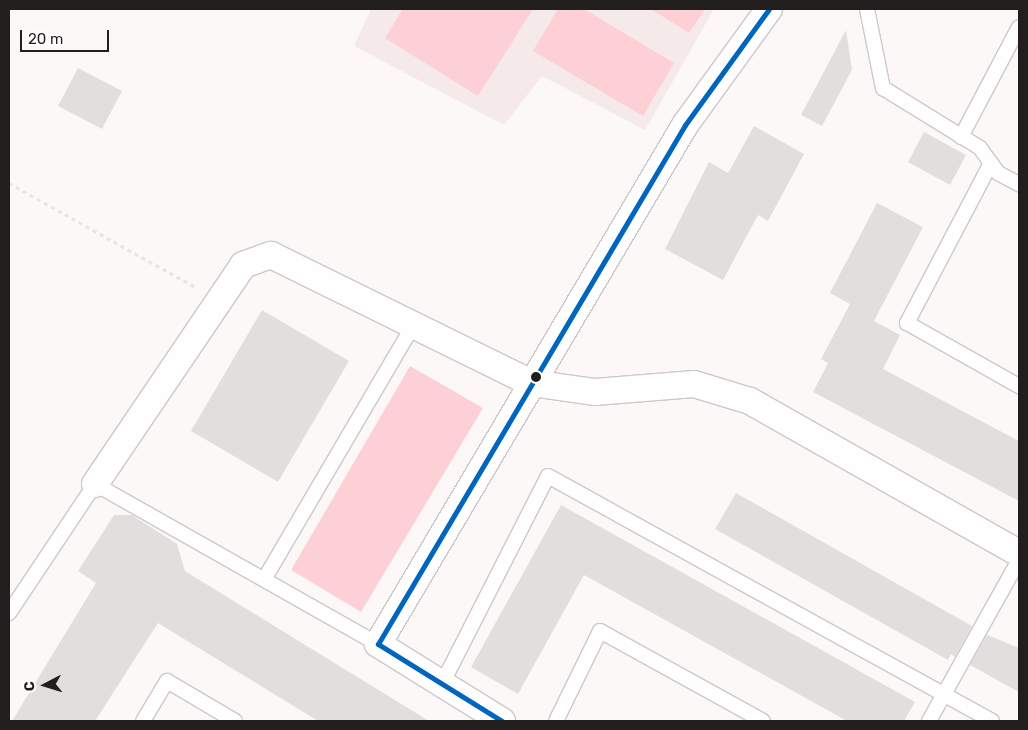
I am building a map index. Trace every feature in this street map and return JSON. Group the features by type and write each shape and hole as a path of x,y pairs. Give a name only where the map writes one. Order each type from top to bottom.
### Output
{"street":[{"path":"502,721 443,682 378,644 685,125 768,9"},
{"path":"95,484 243,265 271,255 412,327 531,383 595,392 694,384 720,390 750,401 1019,553"}],"lane":[{"path":"867,9 883,88 980,148 998,173 1019,184"},
{"path":"961,137 1019,27"},
{"path":"991,162 907,323 1019,386"},
{"path":"266,578 412,327"},
{"path":"443,682 548,476 943,696 992,721"},
{"path":"9,613 95,484 266,578 378,644"},
{"path":"929,721 1019,560"},
{"path":"556,721 600,631 763,721"},
{"path":"143,721 167,681 235,721"}],"path":[{"path":"9,183 219,300"}],"shaded area":[{"path":"371,9 714,9 645,130 542,76 504,125 354,46"},
{"path":"403,9 533,9 478,96 385,38"},
{"path":"558,9 584,9 674,63 643,116 533,51"},
{"path":"651,9 705,9 689,33"},
{"path":"410,366 483,408 361,612 291,570"}],"building":[{"path":"846,30 852,70 822,126 801,115"},
{"path":"78,68 122,91 102,129 58,106"},
{"path":"754,126 804,154 768,221 758,215 723,280 665,249 709,162 728,173"},
{"path":"924,132 966,155 950,185 908,162"},
{"path":"877,203 923,227 874,321 900,335 883,369 1019,441 1019,501 813,392 828,363 821,359 850,304 830,293"},
{"path":"262,310 349,361 278,482 191,431"},
{"path":"736,493 972,626 955,657 951,654 948,660 715,529"},
{"path":"561,505 915,702 904,721 847,721 584,575 518,694 471,667"},
{"path":"114,515 132,515 177,544 185,571 429,721 318,721 158,623 95,721 12,721 96,583 78,571"},
{"path":"987,635 1019,648 1019,692 970,665"}],"transit line":[{"path":"502,721 378,644 685,125 769,9"}]}
